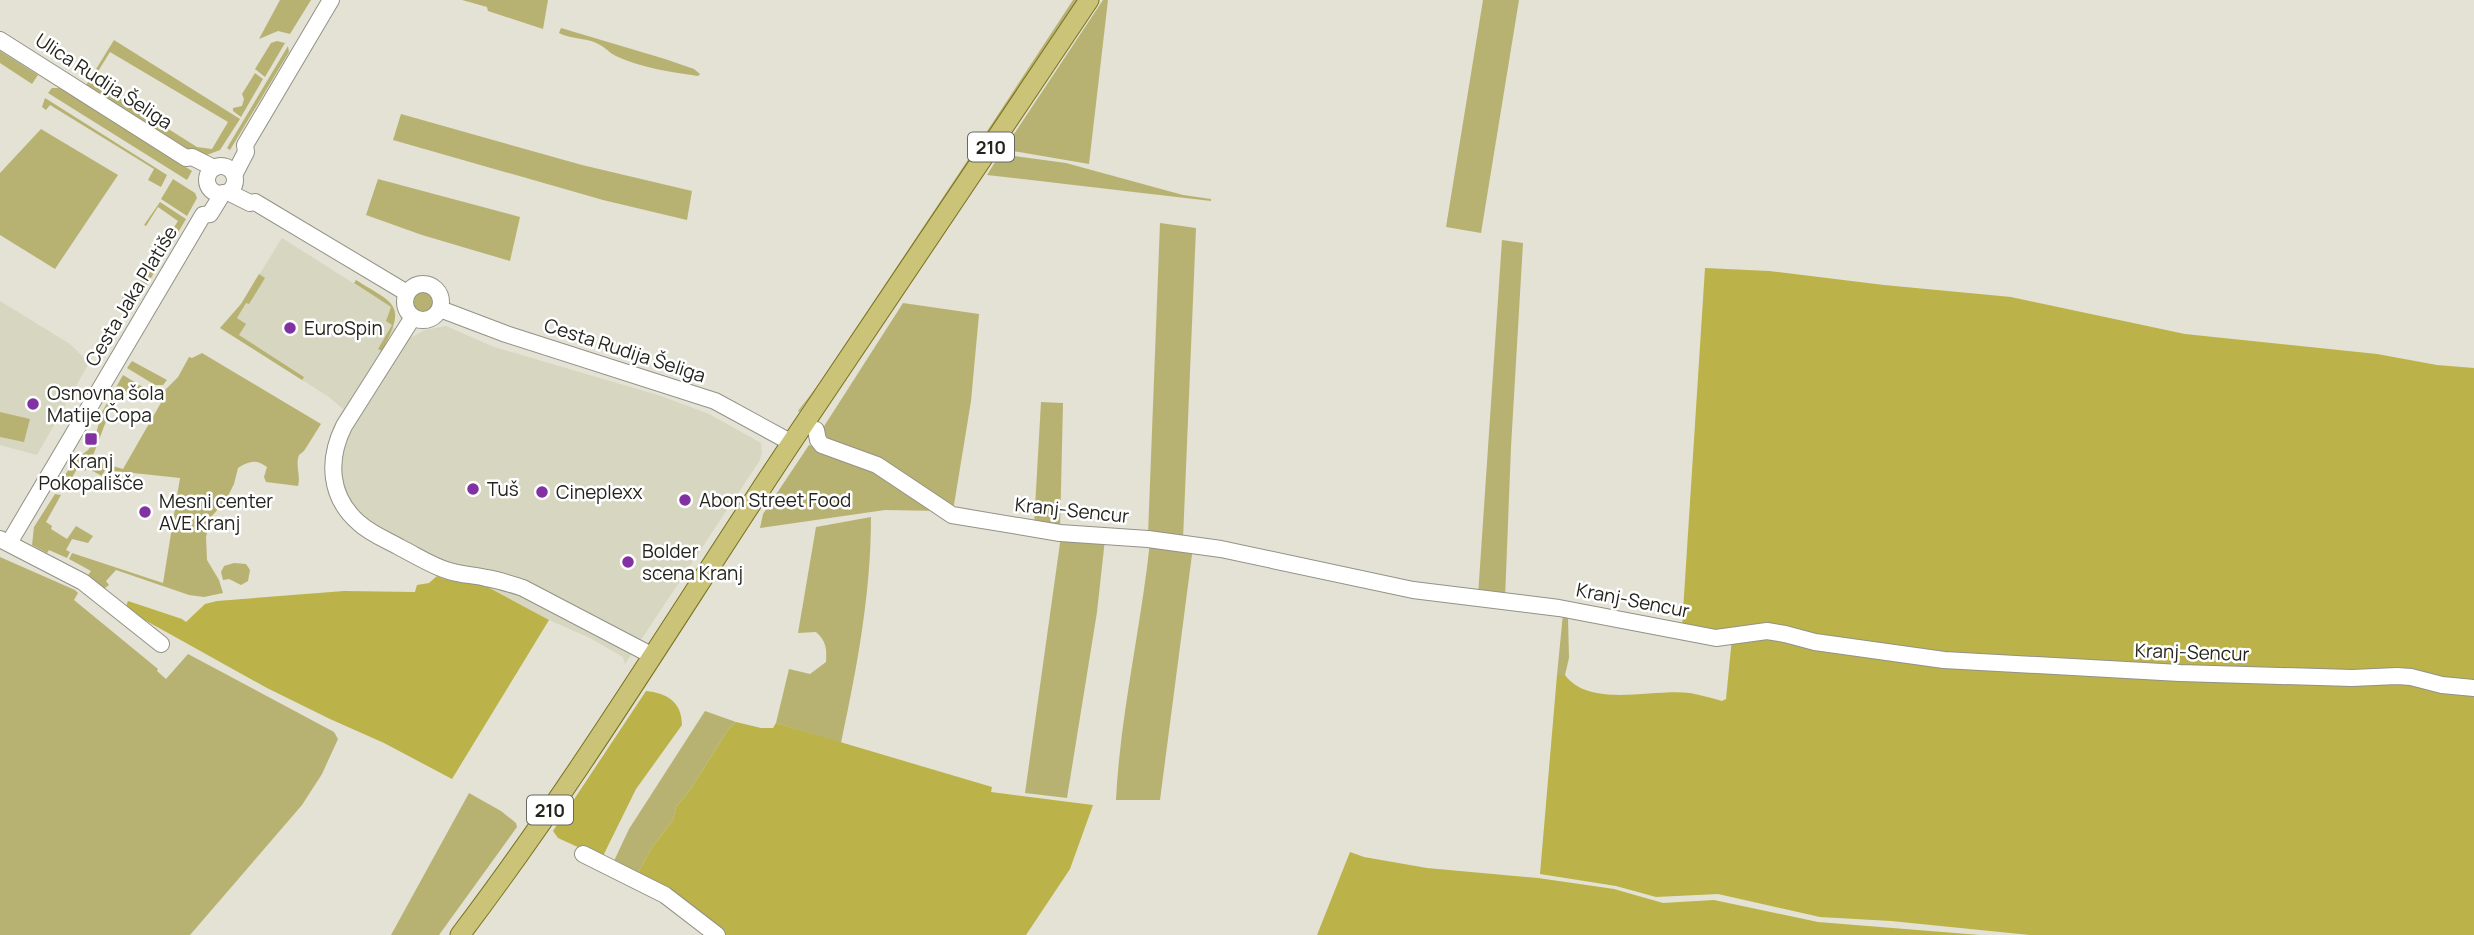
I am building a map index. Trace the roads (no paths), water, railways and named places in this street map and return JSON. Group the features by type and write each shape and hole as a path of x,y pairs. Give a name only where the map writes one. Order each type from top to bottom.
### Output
{"main road":[{"name":"210","path":"460,935 537,830 1089,0"}],"street":[{"name":"Cesta Jaka Platiše","path":"4,541 203,215 210,214 222,180 246,152 245,145 331,0"},
{"name":"Ulica Rudija Šeliga","path":"0,40 186,158 187,164 222,180"},
{"path":"222,180 250,203 255,202 407,293"},
{"path":"416,285 430,285 440,295 440,309 428,319 413,317 405,305 407,293 416,285"},
{"name":"Cesta Rudija Šeliga","path":"440,309 506,334 715,401 792,443"},
{"path":"413,317 336,442 332,476 339,496 349,512 375,534 435,566 523,588 653,656"},
{"name":"Kranj-Sencur","path":"816,430 822,445 877,465 952,515 1060,533 1148,539 1221,549 1413,590 1559,608 1716,638 1766,631 1827,644 1944,660 2180,673 2411,677 2442,685 2474,688"},
{"path":"4,541 83,582 161,644"},
{"path":"583,855 665,895 717,935"}],"place":[{"name":"EuroSpin","path":"290,328"},
{"name":"Osnovna šola Matije Čopa","path":"33,404"},
{"name":"Kranj Pokopališče","path":"91,439"},
{"name":"Tuš","path":"473,489"},
{"name":"Cineplexx","path":"542,492"},
{"name":"Abon Street Food","path":"685,500"},
{"name":"Mesni center AVE Kranj","path":"145,512"},
{"name":"Bolder scena Kranj","path":"628,562"}]}
